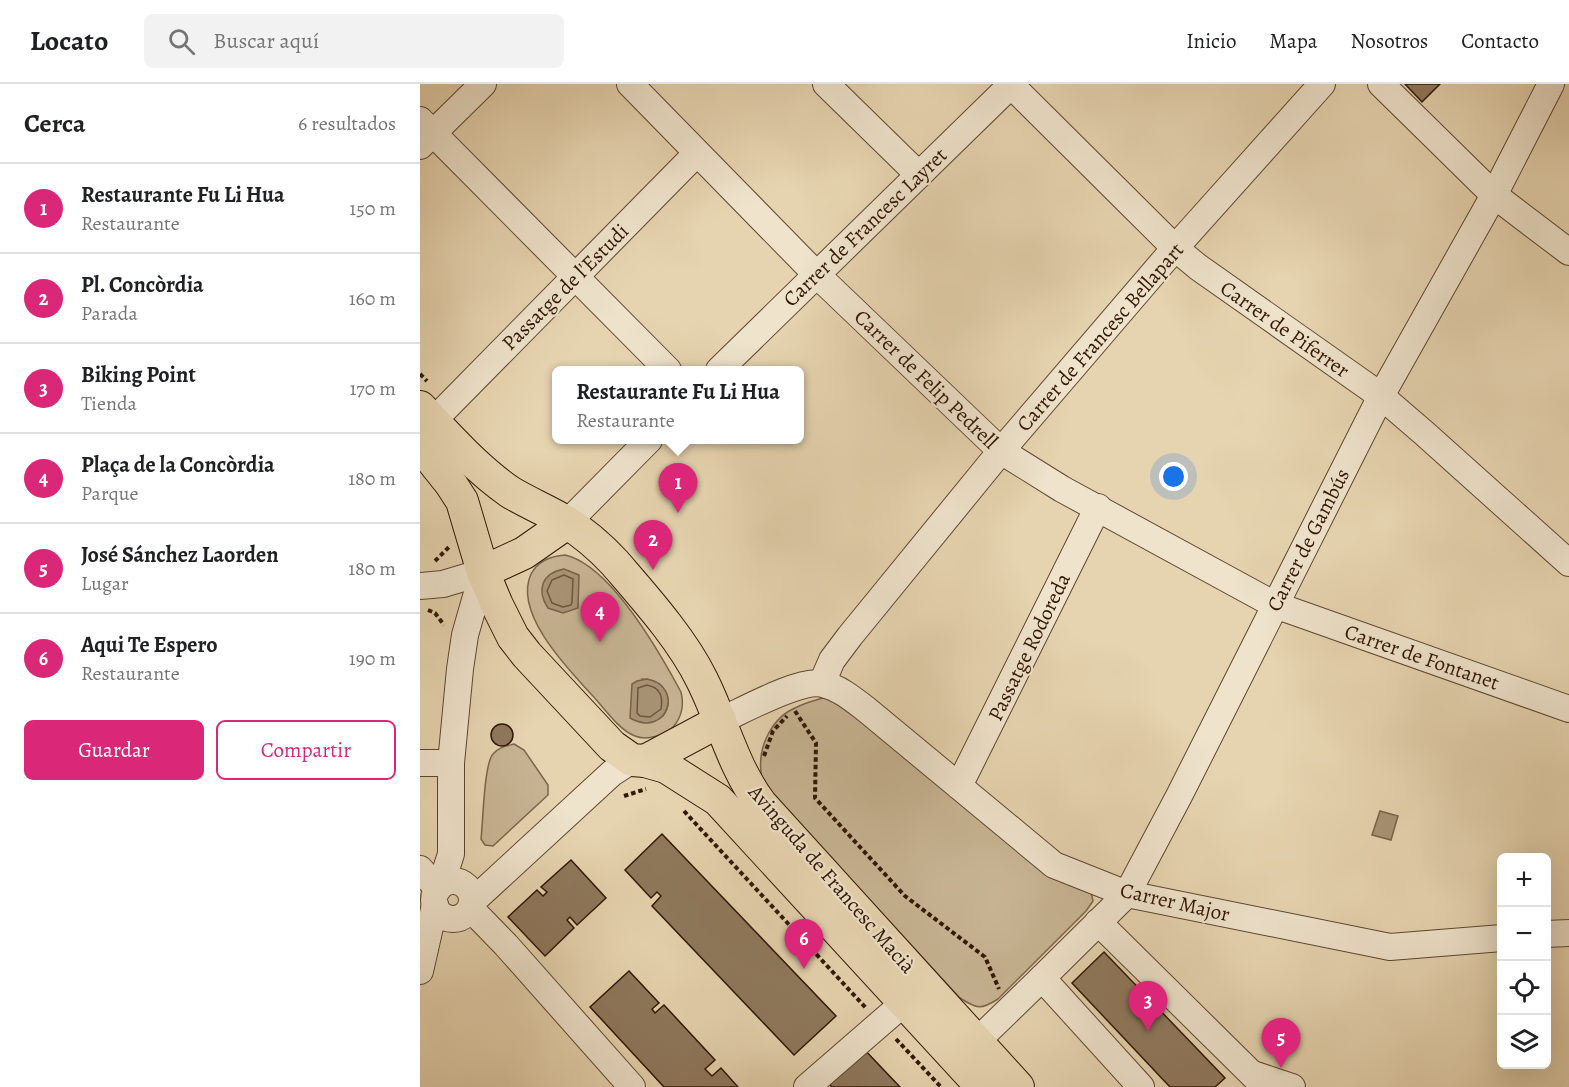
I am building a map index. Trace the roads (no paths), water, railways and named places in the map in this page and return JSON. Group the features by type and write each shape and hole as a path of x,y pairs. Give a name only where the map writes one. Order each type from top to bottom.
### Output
{"main road":[{"name":"Avinguda de Francesc Macià","path":"424,425 508,490 567,523 600,548 661,619 702,680 738,768 760,804 969,1053 982,1087"},
{"name":"Avinguda de Francesc Macià","path":"424,425 462,501 483,572 496,605 513,637 600,734 612,746 639,760 666,767 718,800 905,1002 969,1053 1018,1087"},
{"path":"483,572 524,553 567,523"},
{"path":"639,760 720,721"}],"street":[{"path":"483,84 424,133 575,276 664,366"},
{"name":"Carrer de Felip Pedrell","path":"630,84 816,274 1001,452 1062,489 1275,605"},
{"path":"826,84 919,175"},
{"name":"Carrer de Francesc Layret","path":"723,366 1011,84"},
{"name":"Carrer de Piferrer","path":"1011,84 1175,248 1198,267 1381,396 1569,563"},
{"name":"Carrer de Francesc Bellapart","path":"822,683 832,660 850,636 1001,452 1175,248 1322,84"},
{"path":"1381,84 1494,195 1569,252"},
{"name":"Carrer de Gambús","path":"1042,978 1127,894 1381,396 1494,195 1551,84"},
{"name":"Passatge de l'Estudi","path":"424,425 697,153"},
{"path":"567,523 645,444"},
{"name":"Passatge Rodoreda","path":"959,786 1098,507"},
{"path":"422,598 443,584 483,572"},
{"path":"454,898 451,854 451,764 465,634 483,572"},
{"name":"Carrer de Fontanet","path":"1275,605 1569,709"},
{"path":"720,721 803,684 822,683"},
{"name":"Carrer Major","path":"822,683 838,690 867,710 1054,865 1127,894 1390,947 1497,938"},
{"path":"422,967 454,898 612,773 639,760"},
{"path":"420,763 451,764"},
{"path":"420,869 506,945 632,1087"},
{"path":"1098,922 1253,1083 1292,1087"},
{"path":"1551,934 1569,933"},
{"path":"969,1053 1042,978 1141,1087"},
{"path":"807,1087 905,1002"}],"water":[{"path":"564,569 579,575 578,608 563,613 548,608 542,595 542,589 546,578"},
{"path":"647,679 659,684 666,691 668,700 667,709 662,717 654,722 643,723 630,718 632,684"},
{"path":"1380,811 1398,816 1391,840 1372,835"}],"place":[{"name":"Restaurante Fu Li Hua","path":"678,513"},
{"name":"Pl. Concòrdia","path":"653,570"},
{"name":"Plaça de la Concòrdia","path":"600,642"},
{"name":"Aqui Te Espero","path":"804,969"},
{"name":"Biking Point","path":"1148,1031"},
{"name":"José Sánchez Laorden","path":"1281,1068"}]}
